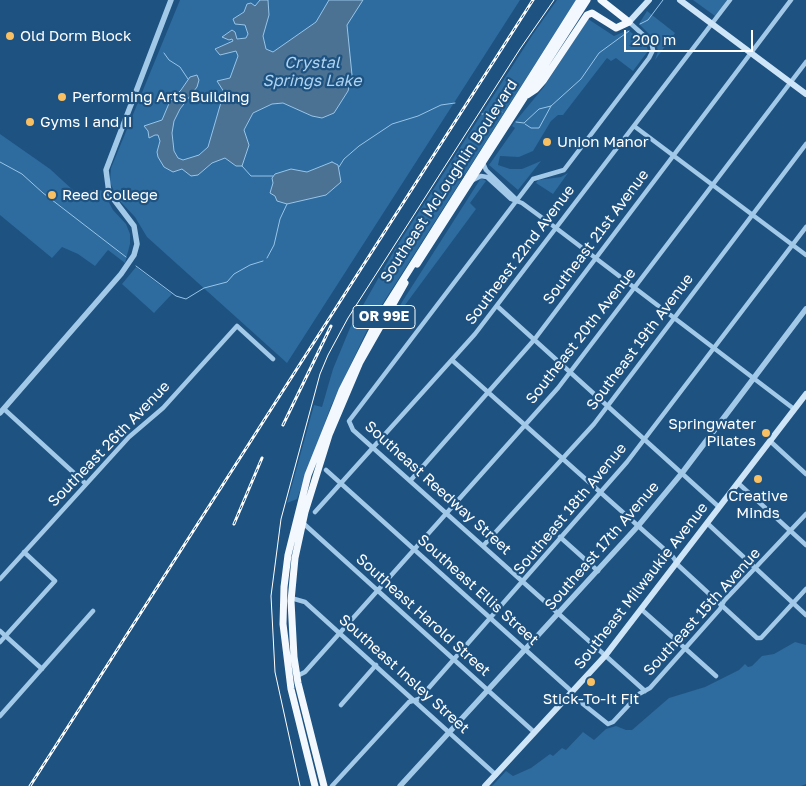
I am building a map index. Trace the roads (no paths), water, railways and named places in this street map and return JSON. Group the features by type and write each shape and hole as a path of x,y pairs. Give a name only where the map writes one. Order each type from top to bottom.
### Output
{"highway":[{"name":"Southeast McLoughlin Boulevard","path":"324,786 297,676 291,633 291,598 296,558 303,523 322,452 360,362 398,294 483,163 580,0"},
{"name":"Southeast McLoughlin Boulevard","path":"315,786 291,689 284,642 284,587 296,517 308,475 332,412 366,340 390,297 509,117 526,95 587,0"},
{"path":"526,95 532,93 543,81 587,15 592,14 616,28 629,22 601,0"}],"main road":[{"path":"629,22 649,0"},
{"path":"680,0 806,94"},
{"name":"Southeast Milwaukie Avenue","path":"485,786 605,656 794,409 803,403 806,394"}],"street":[{"path":"86,484 1,409 130,262 136,244 134,226 109,192 106,170 171,0"},
{"path":"169,9 176,0"},
{"name":"Southeast 22nd Avenue","path":"316,512 453,361 730,0"},
{"name":"Southeast 21st Avenue","path":"410,480 534,340 791,0"},
{"path":"517,200 535,177 564,170 651,56 653,47 650,42 629,22"},
{"name":"Southeast 20th Avenue","path":"297,676 305,672 447,514 570,372 806,62"},
{"path":"634,126 806,255"},
{"name":"Southeast 19th Avenue","path":"483,546 589,430 806,144"},
{"path":"483,163 486,170 517,200 794,409"},
{"path":"471,181 484,176 511,199 517,200"},
{"name":"Southeast Reedway Street","path":"517,200 351,417 350,424 374,448 644,691"},
{"name":"Southeast 18th Avenue","path":"332,786 409,702 419,700 645,440 806,227"},
{"path":"497,306 719,508"},
{"name":"Southeast 17th Avenue","path":"400,786 638,526 682,473 806,309"},
{"name":"Southeast 26th Avenue","path":"0,579 131,435 163,408 237,326 273,358"},
{"path":"453,361 638,526 757,638 761,638 806,589"},
{"path":"770,441 806,474"},
{"name":"Southeast Ellis Street","path":"326,470 604,723 614,722"},
{"path":"738,483 806,546"},
{"name":"Southeast 15th Avenue","path":"614,722 644,691 650,688 722,605 806,514"},
{"name":"Southeast Harold Street","path":"296,517 534,732"},
{"path":"708,523 806,615"},
{"path":"560,537 598,571"},
{"path":"0,642 55,581 24,552"},
{"name":"Southeast Insley Street","path":"291,598 305,602 496,775"},
{"path":"641,609 716,676"},
{"path":"0,716 93,611"},
{"path":"0,631 42,669"},
{"path":"340,705 376,666"}],"water":[{"name":"Crystal Springs Lake","path":"260,0 268,0 269,15 263,36 266,49 273,52 316,22 329,0 363,0 347,25 352,75 348,91 334,113 322,118 312,116 283,103 272,104 253,113 244,130 249,145 242,166 236,166 225,158 212,163 198,175 191,176 182,169 173,172 164,167 158,157 157,152 160,141 158,135 149,138 148,131 144,126 162,120 170,101 190,77 197,75 199,80 197,87 180,109 174,121 172,133 174,151 178,158 183,160 199,155 208,147 224,92 217,81 230,78 238,56 236,51 220,55 215,49 233,41 232,39 229,40 222,37 232,30 235,32 237,39 246,38 248,34 245,25 235,24 233,19 244,12 247,4 251,3 255,6"},
{"path":"332,162 338,165 341,182 326,195 287,204 277,201 275,196 270,193 273,183 272,178 275,174 291,169 307,172"}],"waterway":[{"path":"640,24 648,20 663,0"},
{"path":"516,122 524,123 539,109 551,106 581,79 599,53 629,31"},
{"path":"164,53 169,60 180,67 188,79"},
{"path":"339,167 344,159 359,146 392,124 418,116 441,105 455,103"},
{"path":"525,124 531,128 539,128 551,106"},
{"path":"482,114 492,114 497,109 502,112"},
{"path":"0,162 22,174 43,193 126,257"},
{"path":"242,166 251,176 273,176"},
{"path":"267,258 274,245 280,219 287,204"},
{"path":"136,266 176,296 186,299 204,288 227,282 234,274 250,265 263,261"}],"tram line":[{"path":"300,786 275,672 271,596 281,519 320,374 348,318 520,49 554,0"}],"railway":[{"path":"30,786 533,0"},
{"path":"283,425 331,326"},
{"path":"234,524 262,458"}],"place":[{"name":"Old Dorm Block","path":"10,36"},
{"name":"Performing Arts Building","path":"62,97"},
{"name":"Gyms I and II","path":"30,122"},
{"name":"Union Manor","path":"547,142"},
{"name":"Reed College","path":"52,195"},
{"name":"Springwater Pilates","path":"766,433"},
{"name":"Creative Minds","path":"758,479"},
{"name":"Stick-To-It Fit","path":"591,682"}]}
